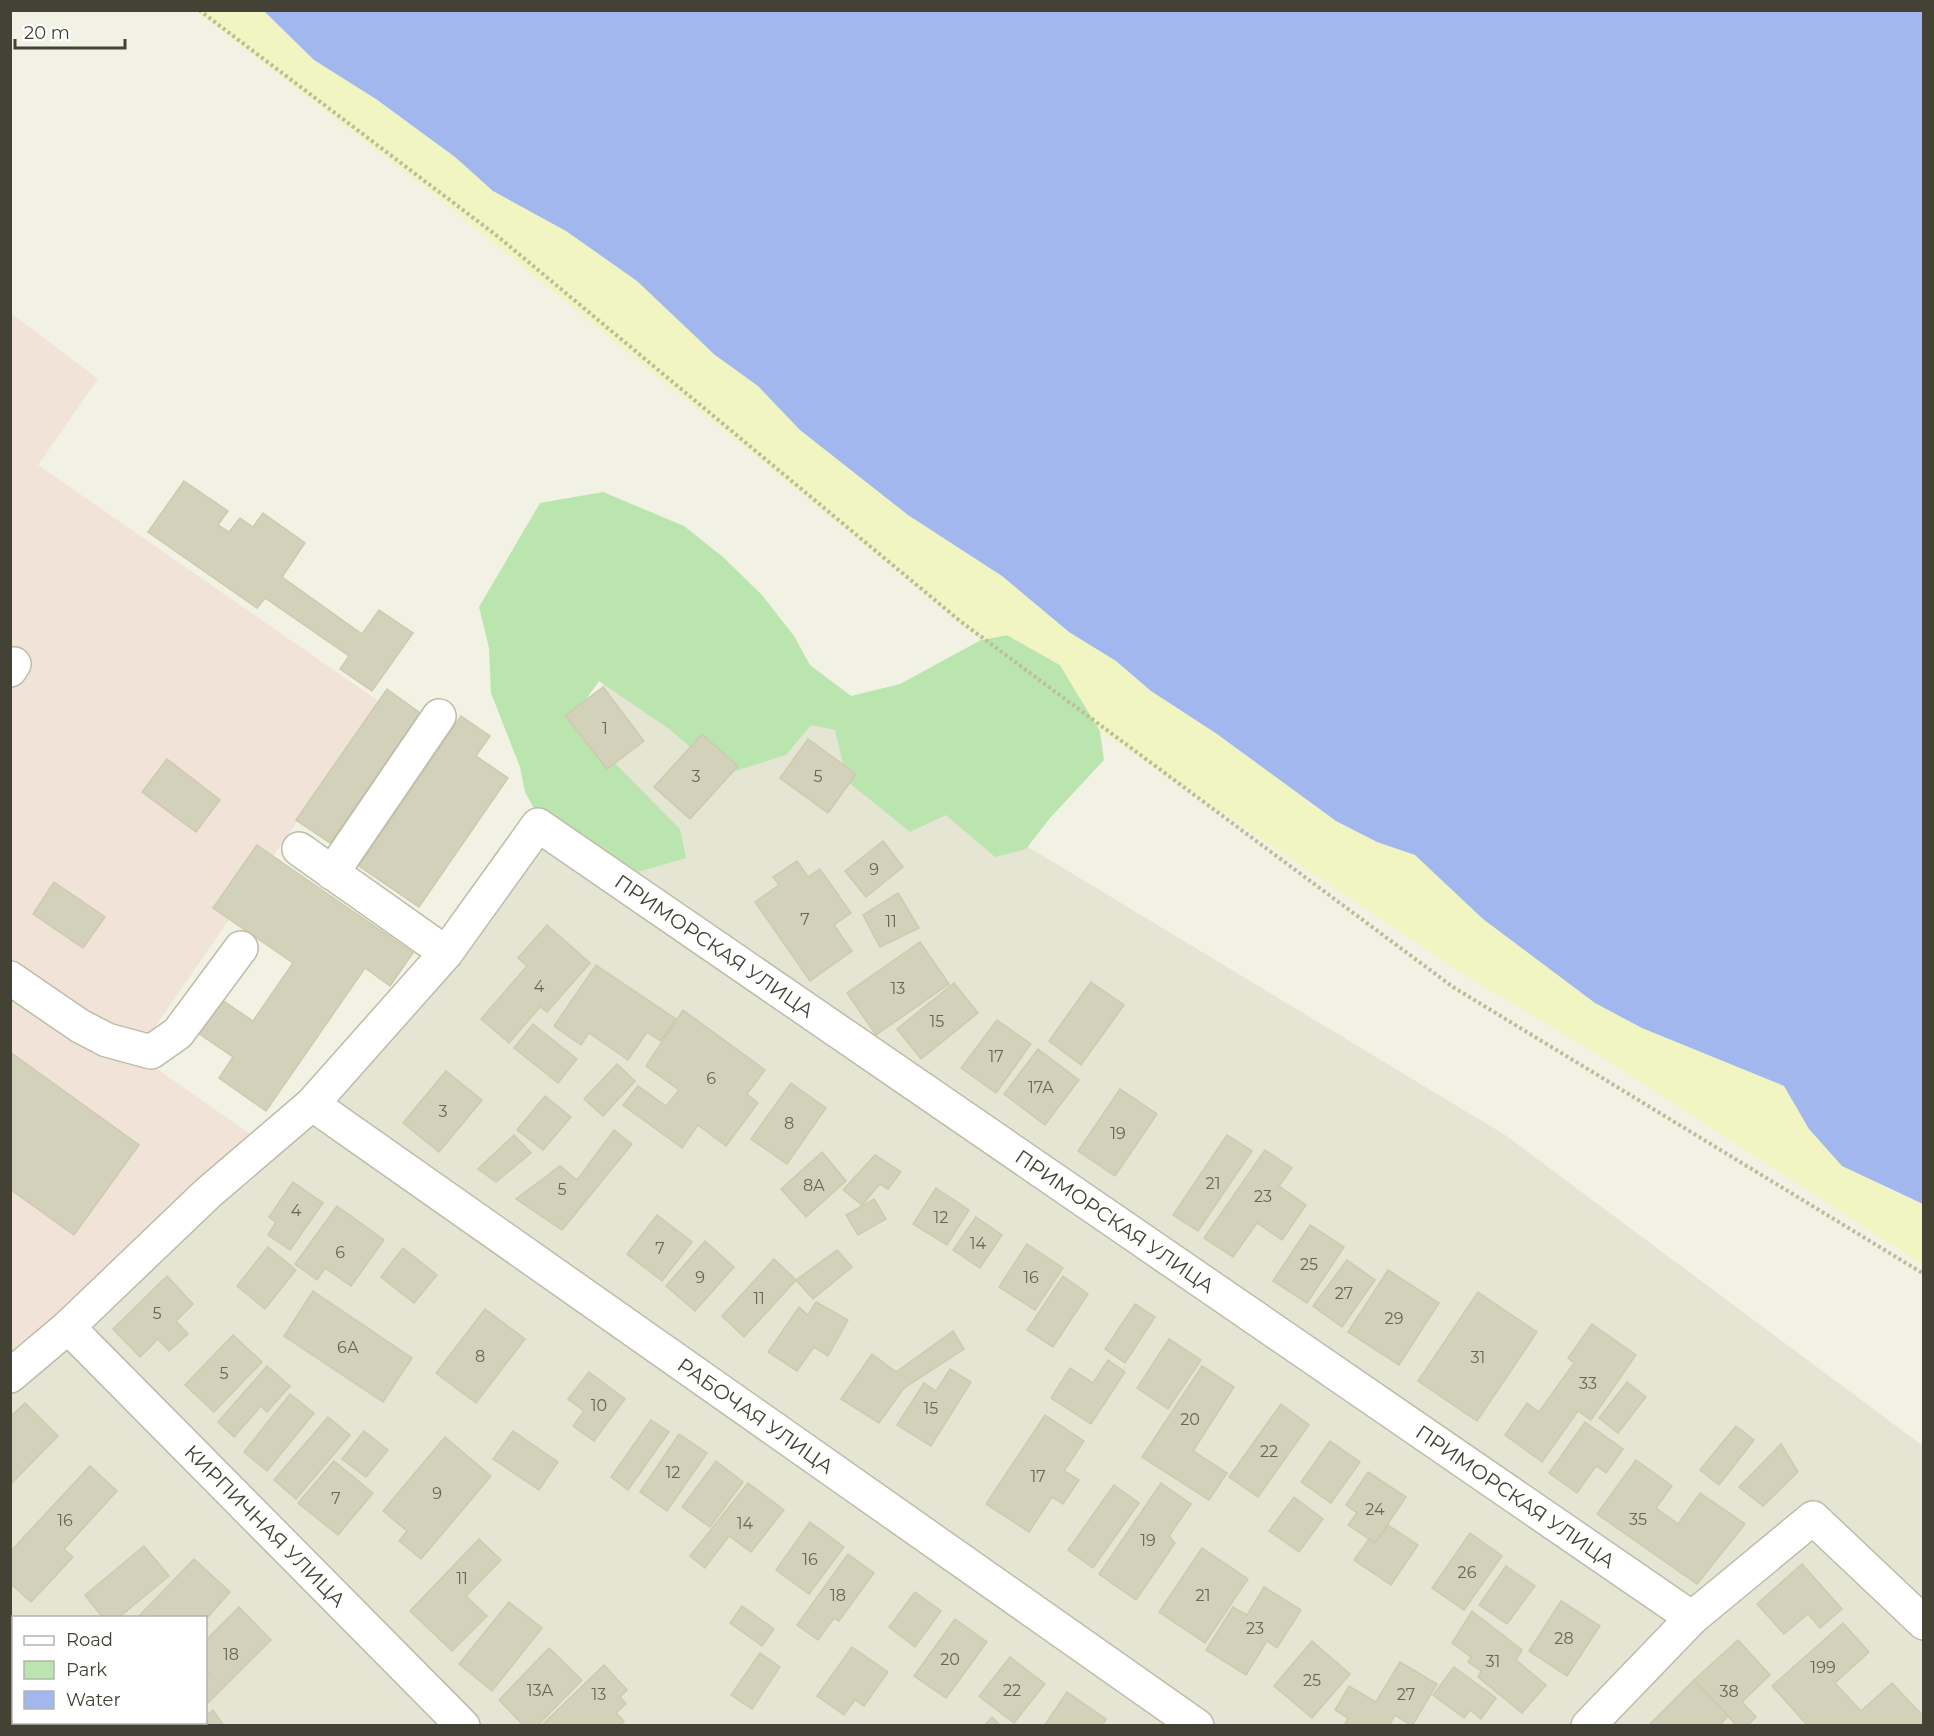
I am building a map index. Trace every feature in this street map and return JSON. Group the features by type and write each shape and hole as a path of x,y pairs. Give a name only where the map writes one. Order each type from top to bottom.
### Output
{"street":[{"path":"332,873 439,716"},
{"name":"ПРИМОРСКАЯ УЛИЦА","path":"447,953 538,825 1692,1618"},
{"path":"10,1376 68,1327 208,1193 312,1104 447,953 299,849"},
{"path":"10,978 80,1026 107,1040 151,1052 177,1033 241,948"},
{"name":"РАБОЧАЯ УЛИЦА","path":"312,1104 1197,1725"},
{"name":"КИРПИЧНАЯ УЛИЦА","path":"68,1327 463,1725"},
{"path":"1588,1725 1692,1618 1813,1518 1923,1623"}],"path":[{"path":"199,10 496,235 960,621 1453,987 1923,1275"}],"shaded area":[{"path":"11,313 98,379 38,465 380,702 136,1054 250,1134 11,1356"},
{"path":"633,608 1505,1135 1923,1446 1923,1725 11,1725 10,1376 312,1104 546,831"}],"green space":[{"path":"603,492 684,526 723,557 762,595 794,636 810,665 851,696 900,684 981,640 1007,635 1060,665 1100,731 1104,760 1050,818 1026,849 995,857 946,815 910,832 847,781 835,730 811,725 786,755 723,775 669,729 599,681 587,698 593,741 680,829 686,858 634,873 546,831 525,792 520,767 491,693 489,648 479,607 540,503"}],"sand":[{"path":"196,11 264,11 314,60 376,99 455,157 602,254 637,281 715,355 758,386 800,430 908,515 1002,576 1069,632 1116,661 1151,691 1217,734 1336,821 1377,842 1415,855 1483,919 1595,1003 1642,1028 1784,1086 1809,1129 1889,1190 1923,1204 1923,1265 1591,1050 1466,976 1100,731 1060,665 1007,635 981,640 436,196"}],"water":[{"path":"264,11 1923,11 1923,1204 1842,1166 1809,1129 1784,1086 1642,1028 1595,1003 1483,919 1415,855 1377,842 1336,821 1217,734 1151,691 1116,661 1069,632 1002,576 908,515 800,430 758,386 715,355 637,281 566,231 493,191 455,157 376,99 314,60"}],"building":[{"path":"184,481 228,511 218,525 229,532 240,518 253,527 263,513 305,543 282,577 362,634 379,610 413,633 372,691 340,669 349,656 265,598 257,608 148,532"},
{"path":"603,687 644,741 607,769 565,716"},
{"path":"387,689 420,713 330,843 296,820"},
{"path":"461,716 490,736 476,756 508,778 419,907 359,866"},
{"path":"702,734 738,766 690,819 654,787"},
{"path":"808,739 856,774 828,813 780,778"},
{"path":"167,759 220,800 196,832 142,792"},
{"path":"883,841 903,867 866,897 845,871"},
{"path":"257,845 413,953 390,986 365,968 266,1111 219,1078 233,1057 195,1031 219,998 253,1021 293,963 213,908"},
{"path":"797,861 808,877 820,869 851,913 834,925 852,951 810,981 755,902 779,885 773,877"},
{"path":"54,882 105,917 83,948 33,914"},
{"path":"898,893 919,928 880,947 863,915"},
{"path":"547,925 590,963 547,1012 540,1007 509,1043 481,1019 527,966 518,958"},
{"path":"920,942 949,984 876,1035 847,993"},
{"path":"596,965 676,1019 661,1041 647,1032 628,1060 589,1033 581,1045 554,1026"},
{"path":"1091,982 1124,1005 1081,1065 1049,1041"},
{"path":"954,983 978,1013 921,1059 897,1029"},
{"path":"683,1010 765,1070 747,1094 758,1103 726,1146 698,1125 682,1148 623,1105 638,1086 666,1106 679,1090 646,1066"},
{"path":"997,1020 1031,1044 996,1093 961,1068"},
{"path":"533,1024 577,1059 558,1083 514,1048"},
{"path":"1038,1049 1079,1080 1045,1125 1004,1094"},
{"path":"10,1052 139,1145 74,1235 10,1189"},
{"path":"617,1064 635,1081 603,1116 584,1099"},
{"path":"446,1071 482,1100 439,1152 403,1123"},
{"path":"791,1083 826,1108 787,1164 751,1139"},
{"path":"1120,1089 1157,1114 1115,1176 1078,1151"},
{"path":"545,1096 571,1117 543,1150 517,1130"},
{"path":"614,1130 632,1144 562,1230 516,1199 560,1166 577,1180"},
{"path":"514,1135 531,1153 496,1182 478,1169"},
{"path":"1227,1135 1252,1151 1198,1231 1173,1215"},
{"path":"1265,1150 1292,1168 1279,1186 1306,1205 1282,1240 1257,1223 1233,1257 1204,1238"},
{"path":"822,1152 846,1181 806,1217 781,1189"},
{"path":"875,1155 901,1172 888,1189 880,1184 862,1205 843,1190"},
{"path":"293,1182 323,1203 290,1250 268,1235 276,1222 269,1217"},
{"path":"936,1188 969,1210 947,1245 913,1224"},
{"path":"874,1199 886,1219 858,1235 846,1215"},
{"path":"337,1206 384,1240 351,1286 325,1268 317,1280 295,1264"},
{"path":"657,1215 692,1242 662,1281 627,1254"},
{"path":"976,1217 1002,1235 980,1268 953,1250"},
{"path":"1310,1225 1344,1247 1307,1303 1273,1281"},
{"path":"705,1241 734,1267 695,1311 666,1286"},
{"path":"1027,1244 1063,1268 1035,1310 999,1287"},
{"path":"268,1247 296,1270 265,1309 237,1286"},
{"path":"403,1248 437,1275 414,1303 381,1277"},
{"path":"837,1250 852,1267 813,1299 796,1280"},
{"path":"774,1259 796,1280 744,1337 722,1316"},
{"path":"1347,1260 1375,1280 1342,1327 1313,1306"},
{"path":"1388,1270 1439,1303 1399,1365 1348,1332"},
{"path":"167,1276 193,1304 176,1321 188,1334 169,1351 158,1339 140,1357 113,1329"},
{"path":"1063,1276 1088,1294 1053,1347 1027,1330"},
{"path":"313,1291 412,1358 383,1402 284,1336"},
{"path":"1478,1292 1537,1332 1477,1421 1418,1381"},
{"path":"816,1302 848,1320 828,1356 814,1347 797,1371 768,1352 799,1307 808,1315"},
{"path":"1135,1304 1155,1317 1125,1363 1105,1349"},
{"path":"485,1309 525,1339 476,1403 436,1373"},
{"path":"1592,1324 1636,1355 1591,1420 1578,1411 1542,1462 1505,1435 1527,1403 1539,1412 1574,1363 1568,1358"},
{"path":"953,1331 964,1349 904,1388 879,1423 841,1399 872,1354 896,1372"},
{"path":"233,1335 262,1362 214,1412 185,1385"},
{"path":"1169,1339 1201,1360 1168,1409 1137,1388"},
{"path":"1108,1360 1125,1372 1091,1424 1051,1398 1070,1368 1093,1383"},
{"path":"267,1366 290,1386 267,1412 261,1406 234,1437 218,1422"},
{"path":"1202,1366 1234,1387 1193,1451 1227,1473 1209,1500 1142,1457"},
{"path":"950,1369 971,1382 931,1446 897,1425 924,1383 936,1391"},
{"path":"589,1372 625,1399 594,1441 573,1426 584,1411 568,1399"},
{"path":"1627,1382 1646,1397 1618,1433 1599,1418"},
{"path":"290,1394 314,1413 267,1471 244,1452"},
{"path":"25,1403 58,1436 10,1485 10,1417"},
{"path":"1281,1404 1309,1425 1258,1497 1229,1477"},
{"path":"1045,1415 1084,1441 1064,1471 1079,1480 1063,1504 1052,1497 1029,1532 986,1504"},
{"path":"328,1417 350,1435 296,1499 274,1480"},
{"path":"651,1420 669,1432 628,1490 611,1477"},
{"path":"1585,1422 1623,1449 1606,1473 1596,1466 1577,1493 1549,1473"},
{"path":"1736,1426 1754,1440 1719,1485 1700,1470"},
{"path":"364,1431 388,1450 366,1477 342,1459"},
{"path":"513,1431 558,1462 539,1490 493,1459"},
{"path":"679,1434 707,1453 667,1511 640,1492"},
{"path":"445,1437 491,1476 421,1559 399,1541 407,1531 383,1511"},
{"path":"1330,1441 1360,1462 1331,1503 1301,1482"},
{"path":"1781,1444 1798,1472 1763,1506 1739,1487"},
{"path":"1636,1460 1672,1486 1656,1508 1678,1524 1700,1493 1745,1524 1697,1584 1597,1514"},
{"path":"334,1461 373,1493 338,1535 298,1503"},
{"path":"716,1461 743,1482 710,1527 682,1507"},
{"path":"90,1466 117,1491 64,1549 73,1557 31,1602 10,1583 10,1552"},
{"path":"1368,1472 1406,1497 1375,1543 1348,1525 1357,1513 1346,1505"},
{"path":"748,1483 784,1510 751,1552 729,1536 705,1568 690,1556"},
{"path":"1161,1483 1191,1504 1169,1536 1175,1543 1136,1600 1099,1574"},
{"path":"1114,1485 1139,1503 1093,1568 1068,1550"},
{"path":"1294,1497 1323,1519 1299,1552 1269,1531"},
{"path":"810,1522 844,1547 809,1594 776,1570"},
{"path":"1388,1525 1418,1545 1391,1585 1354,1560 1369,1539 1375,1543"},
{"path":"1470,1533 1502,1556 1464,1610 1432,1588"},
{"path":"479,1539 501,1560 466,1596 487,1616 452,1651 410,1611"},
{"path":"144,1546 169,1576 120,1616 101,1616 85,1595"},
{"path":"1202,1548 1248,1579 1205,1643 1159,1612"},
{"path":"848,1554 874,1573 839,1621 834,1618 818,1640 797,1625"},
{"path":"194,1559 230,1592 207,1618 207,1616 139,1616"},
{"path":"1802,1564 1842,1609 1820,1628 1808,1614 1784,1634 1757,1604"},
{"path":"1506,1566 1535,1586 1507,1624 1479,1605"},
{"path":"1264,1587 1301,1610 1277,1648 1267,1641 1246,1675 1206,1650 1233,1607 1247,1615"},
{"path":"915,1592 941,1611 915,1647 889,1627"},
{"path":"1561,1601 1600,1626 1567,1676 1529,1651"},
{"path":"509,1602 542,1628 492,1691 459,1664"},
{"path":"742,1606 774,1629 762,1646 730,1623"},
{"path":"239,1607 271,1640 207,1704 207,1675 209,1673 207,1670 207,1639"},
{"path":"1472,1611 1522,1650 1516,1660 1546,1685 1522,1713 1478,1677 1481,1671 1468,1662 1471,1657 1452,1643"},
{"path":"955,1619 987,1642 946,1698 914,1676"},
{"path":"1843,1623 1869,1652 1835,1683 1861,1711 1892,1683 1924,1717 1924,1726 1808,1726 1772,1686"},
{"path":"1738,1640 1770,1675 1742,1702 1756,1717 1747,1726 1737,1726 1694,1680"},
{"path":"1312,1641 1350,1674 1312,1718 1274,1686"},
{"path":"852,1647 888,1672 864,1706 855,1700 844,1715 817,1696"},
{"path":"549,1648 582,1680 537,1726 524,1726 499,1700"},
{"path":"760,1653 780,1667 752,1709 731,1695"},
{"path":"1010,1657 1045,1684 1014,1723 979,1696"},
{"path":"1400,1662 1437,1684 1412,1726 1395,1715 1389,1726 1344,1726 1348,1718 1335,1710 1349,1686 1376,1702"},
{"path":"604,1665 627,1690 620,1697 626,1704 616,1713 624,1721 620,1726 541,1726"},
{"path":"1454,1667 1496,1698 1481,1719 1470,1710 1464,1718 1433,1695"},
{"path":"1694,1680 1728,1716 1719,1726 1648,1726"},
{"path":"1067,1692 1106,1719 1102,1726 1044,1726"},
{"path":"213,1710 224,1726 193,1726 207,1724 207,1715"},
{"path":"992,1717 1001,1726 984,1726"}]}
